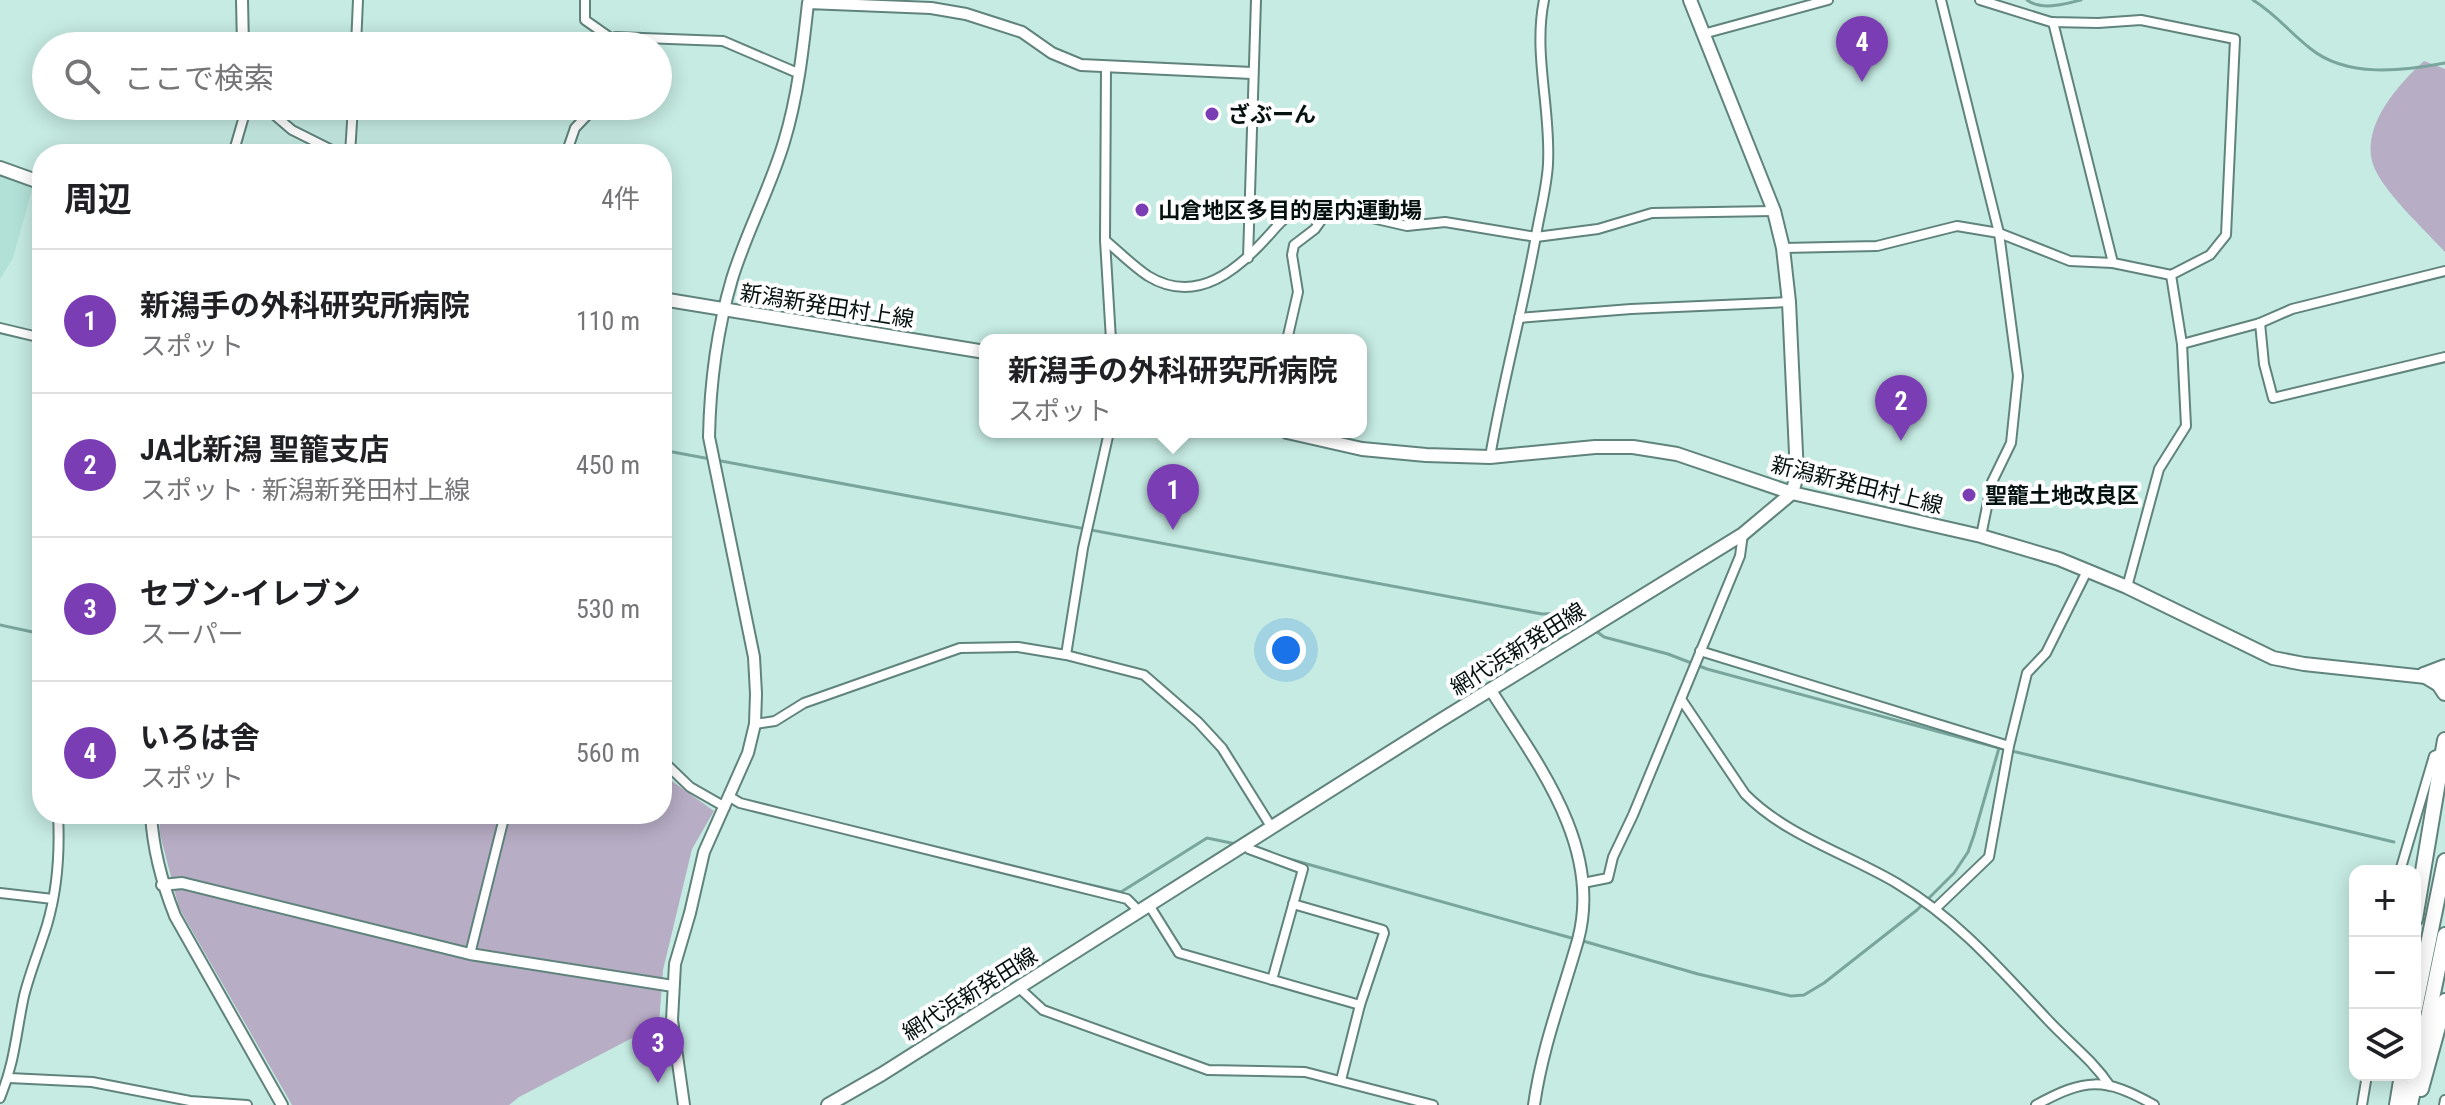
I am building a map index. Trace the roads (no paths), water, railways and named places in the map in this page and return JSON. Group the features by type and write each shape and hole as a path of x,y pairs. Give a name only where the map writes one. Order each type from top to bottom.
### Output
{"highway":[{"path":"2424,675 2445,667"},
{"path":"2424,675 2439,684 2445,693"},
{"path":"2421,881 2443,743"},
{"path":"2421,979 2445,861"},
{"path":"2410,1105 2445,935"},
{"path":"2417,1105 2445,1001"},
{"path":"2393,1081 2394,1105"},
{"path":"2394,1105 2400,1081"}],"main road":[{"path":"1690,0 1774,211 1783,248 1789,302 1797,475 1792,493"},
{"path":"0,168 32,179"},
{"name":"新潟新発田村上線","path":"672,301 979,351"},
{"name":"新潟新発田村上線","path":"1313,438 1362,449 1426,455 1490,457 1595,447 1633,447 1677,454 1792,493 1981,536 2059,559 2127,587 2273,658 2445,679"},
{"name":"網代浜新発田線","path":"828,1105 882,1074 1490,689 1743,534 1792,493"}],"street":[{"path":"242,0 243,32"},
{"path":"357,32 358,0"},
{"path":"585,0 585,20 600,32"},
{"path":"1248,259 1256,0"},
{"path":"1490,457 1549,165 1549,122 1543,87 1540,32 1544,0"},
{"path":"1703,34 1828,0"},
{"path":"1941,0 1999,233 2018,376 2011,443 1992,482 1981,536"},
{"path":"1783,248 1877,246 1957,226 1999,233 2070,261 2113,263 2171,275 2210,255 2226,235 2237,51 2235,39 2141,20 2053,22 1980,0"},
{"path":"684,1105 672,1020 675,964 704,852 748,753 755,724 754,657 709,437 710,400 724,309 733,276 768,192 785,138 800,74 808,1 931,4 1009,27 1071,62 1252,73"},
{"path":"2053,22 2113,263"},
{"path":"672,39 723,41 800,74"},
{"path":"1106,66 1105,240 1111,334"},
{"path":"236,144 243,120"},
{"path":"280,120 292,130 320,144"},
{"path":"351,144 352,120"},
{"path":"569,144 575,128 584,120"},
{"path":"1105,240 1145,274 1184,287 1202,286 1220,279 1248,259 1280,223 1305,205 1407,226 1445,222 1536,237 1598,229 1652,213 1774,211"},
{"path":"1288,334 1298,292 1292,255 1294,245 1315,229 1329,209"},
{"path":"2182,344 2260,323 2292,309 2445,271"},
{"path":"2127,587 2159,469 2186,426 2182,344 2171,275"},
{"path":"1519,318 1789,302"},
{"path":"2260,323 2264,364 2273,398 2445,357"},
{"path":"0,328 32,336"},
{"path":"1066,655 1083,548 1108,438"},
{"path":"1583,883 1608,878 1613,857 1740,556 1743,534"},
{"path":"1936,908 1989,857 2009,746 2027,673 2046,653 2087,571"},
{"path":"755,724 775,721 804,703 960,648 1018,647 1066,655 1144,675 1198,722 1222,748 1272,828"},
{"path":"1700,651 2009,746"},
{"path":"1490,689 1552,787 1569,823 1583,883 1579,937 1546,1042 1534,1105"},
{"path":"1681,699 1754,804 1936,908 1986,952 2050,1022 2098,1068 2110,1086"},
{"path":"2402,865 2434,756 2443,743"},
{"path":"672,770 690,787 728,802 1127,899 1144,908 1179,953 1360,1005"},
{"path":"0,1098 9,1078 25,994 53,899 60,853 59,824"},
{"path":"152,824 162,885 175,916 282,1105"},
{"path":"470,954 502,824"},
{"path":"1245,844 1249,849 1301,866 1272,980"},
{"path":"162,885 182,883 470,954 673,986"},
{"path":"0,893 53,899"},
{"path":"1293,904 1383,930 1384,933 1360,1005 1341,1080"},
{"path":"1018,987 1043,1010 1208,1070 1305,1072 1433,1105"},
{"path":"9,1078 92,1082 190,1101 247,1105"},
{"path":"2362,1105 2366,1081"},
{"path":"2036,1105 2064,1089 2079,1085 2110,1086 2135,1094 2154,1105"}],"waterway":[{"path":"2027,0 2046,6 2081,0"},
{"path":"2253,0 2311,49 2341,65 2394,70 2445,63"},
{"path":"672,452 1542,614 1570,613 1587,624"},
{"path":"0,625 32,632"},
{"path":"1596,631 1604,637 1668,654 1707,669 1999,748 2394,842"},
{"path":"1583,941 1698,974 1791,996 1804,995 1824,983 1917,910 1954,873 1968,852 1999,748"},
{"path":"1042,874 1121,892 1207,838 1236,844"},
{"path":"1282,857 1575,939"}],"place":[{"name":"いろは舎","path":"1862,82"},
{"name":"ざぶーん","path":"1212,114"},
{"name":"山倉地区多目的屋内運動場","path":"1142,210"},
{"name":"JA北新潟 聖籠支店","path":"1901,441"},
{"name":"聖籠土地改良区","path":"1969,495"},
{"name":"新潟手の外科研究所病院","path":"1173,530"},
{"name":"セブン-イレブン","path":"658,1083"}]}
